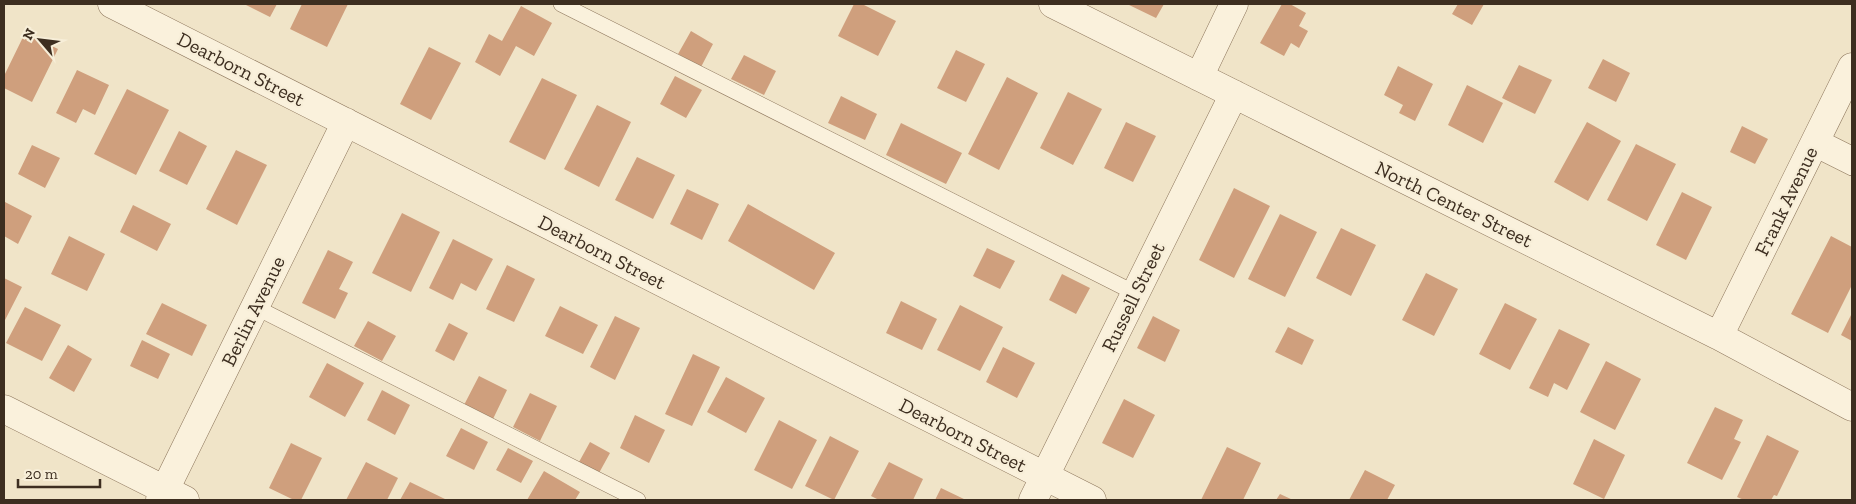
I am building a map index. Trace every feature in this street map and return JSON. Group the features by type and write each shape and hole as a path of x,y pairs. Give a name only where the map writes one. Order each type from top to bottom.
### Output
{"street":[{"name":"Dearborn Street","path":"112,4 346,122 1039,489 1092,500"},
{"name":"North Center Street","path":"1053,4 1719,336 1852,407"},
{"path":"1199,77 1234,4"},
{"name":"Frank Avenue","path":"1719,336 1852,67"},
{"name":"Russell Street","path":"1039,489 1234,94"},
{"name":"Berlin Avenue","path":"170,497 255,307 346,122"},
{"path":"4,409 170,497"}],"lane":[{"path":"561,4 1135,293"},
{"path":"1815,142 1852,154"},
{"path":"1815,142 1852,168"},
{"path":"255,307 638,500"}],"building":[{"path":"244,4 277,4 270,17"},
{"path":"302,4 348,4 327,47 290,29"},
{"path":"854,4 862,4 896,21 878,56 838,36"},
{"path":"1127,4 1164,4 1156,18"},
{"path":"1282,4 1290,4 1306,13 1299,26 1308,31 1299,48 1291,43 1284,56 1260,43"},
{"path":"1458,4 1484,4 1472,25 1452,14"},
{"path":"521,6 552,23 534,56 516,46 500,76 475,62 489,34 502,41"},
{"path":"691,31 713,44 701,67 678,54"},
{"path":"25,33 58,49 32,102 4,88 4,76"},
{"path":"429,47 461,63 431,120 400,104"},
{"path":"956,50 985,64 966,102 937,88"},
{"path":"744,55 776,71 764,95 731,79"},
{"path":"1603,59 1630,73 1616,102 1588,88"},
{"path":"1519,65 1552,80 1535,114 1502,98"},
{"path":"1398,66 1433,84 1415,121 1399,113 1403,105 1384,95"},
{"path":"77,70 109,85 95,115 83,109 76,123 56,113"},
{"path":"675,76 702,90 686,118 660,104"},
{"path":"1007,77 1038,93 999,170 968,154"},
{"path":"542,78 577,95 545,160 509,142"},
{"path":"1467,85 1503,103 1483,143 1448,125"},
{"path":"127,89 169,110 136,175 94,154"},
{"path":"1068,92 1102,109 1073,165 1040,148"},
{"path":"841,96 877,114 865,140 828,123"},
{"path":"597,105 631,122 599,187 564,169"},
{"path":"1126,122 1156,136 1133,182 1104,168"},
{"path":"1587,122 1621,141 1588,201 1554,182"},
{"path":"901,123 962,153 946,184 886,155"},
{"path":"1742,126 1768,139 1755,164 1730,152"},
{"path":"179,131 207,146 187,185 159,171"},
{"path":"1636,144 1676,164 1647,221 1607,200"},
{"path":"32,145 60,158 45,188 18,174"},
{"path":"236,150 267,165 237,225 206,209"},
{"path":"637,157 675,175 653,219 615,200"},
{"path":"1234,188 1270,206 1234,278 1199,260"},
{"path":"687,189 719,204 702,240 670,224"},
{"path":"1682,192 1712,207 1686,260 1656,245"},
{"path":"5,202 32,216 18,244 4,236"},
{"path":"748,204 835,253 814,290 728,241"},
{"path":"133,205 171,224 157,251 120,232"},
{"path":"402,213 440,232 411,292 372,273"},
{"path":"1280,214 1317,232 1285,297 1248,279"},
{"path":"1341,228 1376,245 1351,296 1316,278"},
{"path":"69,236 105,254 87,291 51,274"},
{"path":"1831,236 1852,247 1852,285 1828,333 1791,314"},
{"path":"453,239 493,259 476,291 461,283 453,300 429,288"},
{"path":"987,248 1015,261 1000,289 973,276"},
{"path":"328,250 353,262 339,289 348,293 335,319 302,303"},
{"path":"507,265 535,279 514,322 486,309"},
{"path":"1426,273 1458,289 1434,336 1402,320"},
{"path":"1062,274 1090,288 1076,314 1049,300"},
{"path":"4,278 22,287 4,322"},
{"path":"901,301 937,319 922,350 886,333"},
{"path":"162,303 207,325 192,356 146,334"},
{"path":"1505,303 1537,319 1510,370 1479,354"},
{"path":"960,305 1003,327 980,371 937,350"},
{"path":"560,306 598,325 583,354 545,336"},
{"path":"25,307 61,325 42,361 6,343"},
{"path":"1852,313 1852,341 1841,335"},
{"path":"615,316 640,328 615,380 590,367"},
{"path":"1153,316 1180,330 1165,362 1137,348"},
{"path":"368,321 396,336 382,361 354,346"},
{"path":"449,323 468,333 454,361 435,351"},
{"path":"1288,327 1314,340 1302,365 1275,352"},
{"path":"1559,329 1590,344 1567,390 1554,383 1548,397 1529,388"},
{"path":"142,340 170,354 158,379 130,366"},
{"path":"68,345 92,359 74,392 49,378"},
{"path":"1003,347 1035,363 1017,398 986,382"},
{"path":"693,354 720,367 692,426 665,414"},
{"path":"1606,361 1641,379 1615,430 1580,412"},
{"path":"327,363 364,383 345,417 309,397"},
{"path":"479,376 507,390 493,419 464,405"},
{"path":"726,377 765,398 746,433 707,412"},
{"path":"382,390 410,405 395,435 367,420"},
{"path":"530,393 557,406 540,441 513,427"},
{"path":"1124,399 1155,415 1133,458 1102,443"},
{"path":"1715,407 1743,420 1734,439 1741,442 1722,480 1687,463"},
{"path":"635,415 665,430 649,463 620,448"},
{"path":"779,420 817,440 792,489 754,470"},
{"path":"461,428 488,442 474,470 446,456"},
{"path":"1767,435 1799,451 1777,496 1774,495 1771,500 1744,500 1737,497"},
{"path":"830,436 859,451 834,500 805,486"},
{"path":"1594,439 1625,455 1604,499 1573,484"},
{"path":"590,442 610,453 599,473 579,462"},
{"path":"291,443 322,458 301,500 294,500 269,488"},
{"path":"1227,447 1261,463 1243,500 1201,500"},
{"path":"508,448 533,461 521,483 496,470"},
{"path":"366,462 398,478 387,500 346,500"},
{"path":"889,462 923,479 913,500 879,500 871,496"},
{"path":"1365,470 1395,485 1387,500 1349,500"},
{"path":"544,471 580,492 575,500 527,500"},
{"path":"410,482 447,500 400,500"},
{"path":"941,488 966,500 935,500"},
{"path":"1280,494 1293,500 1276,500"}]}
